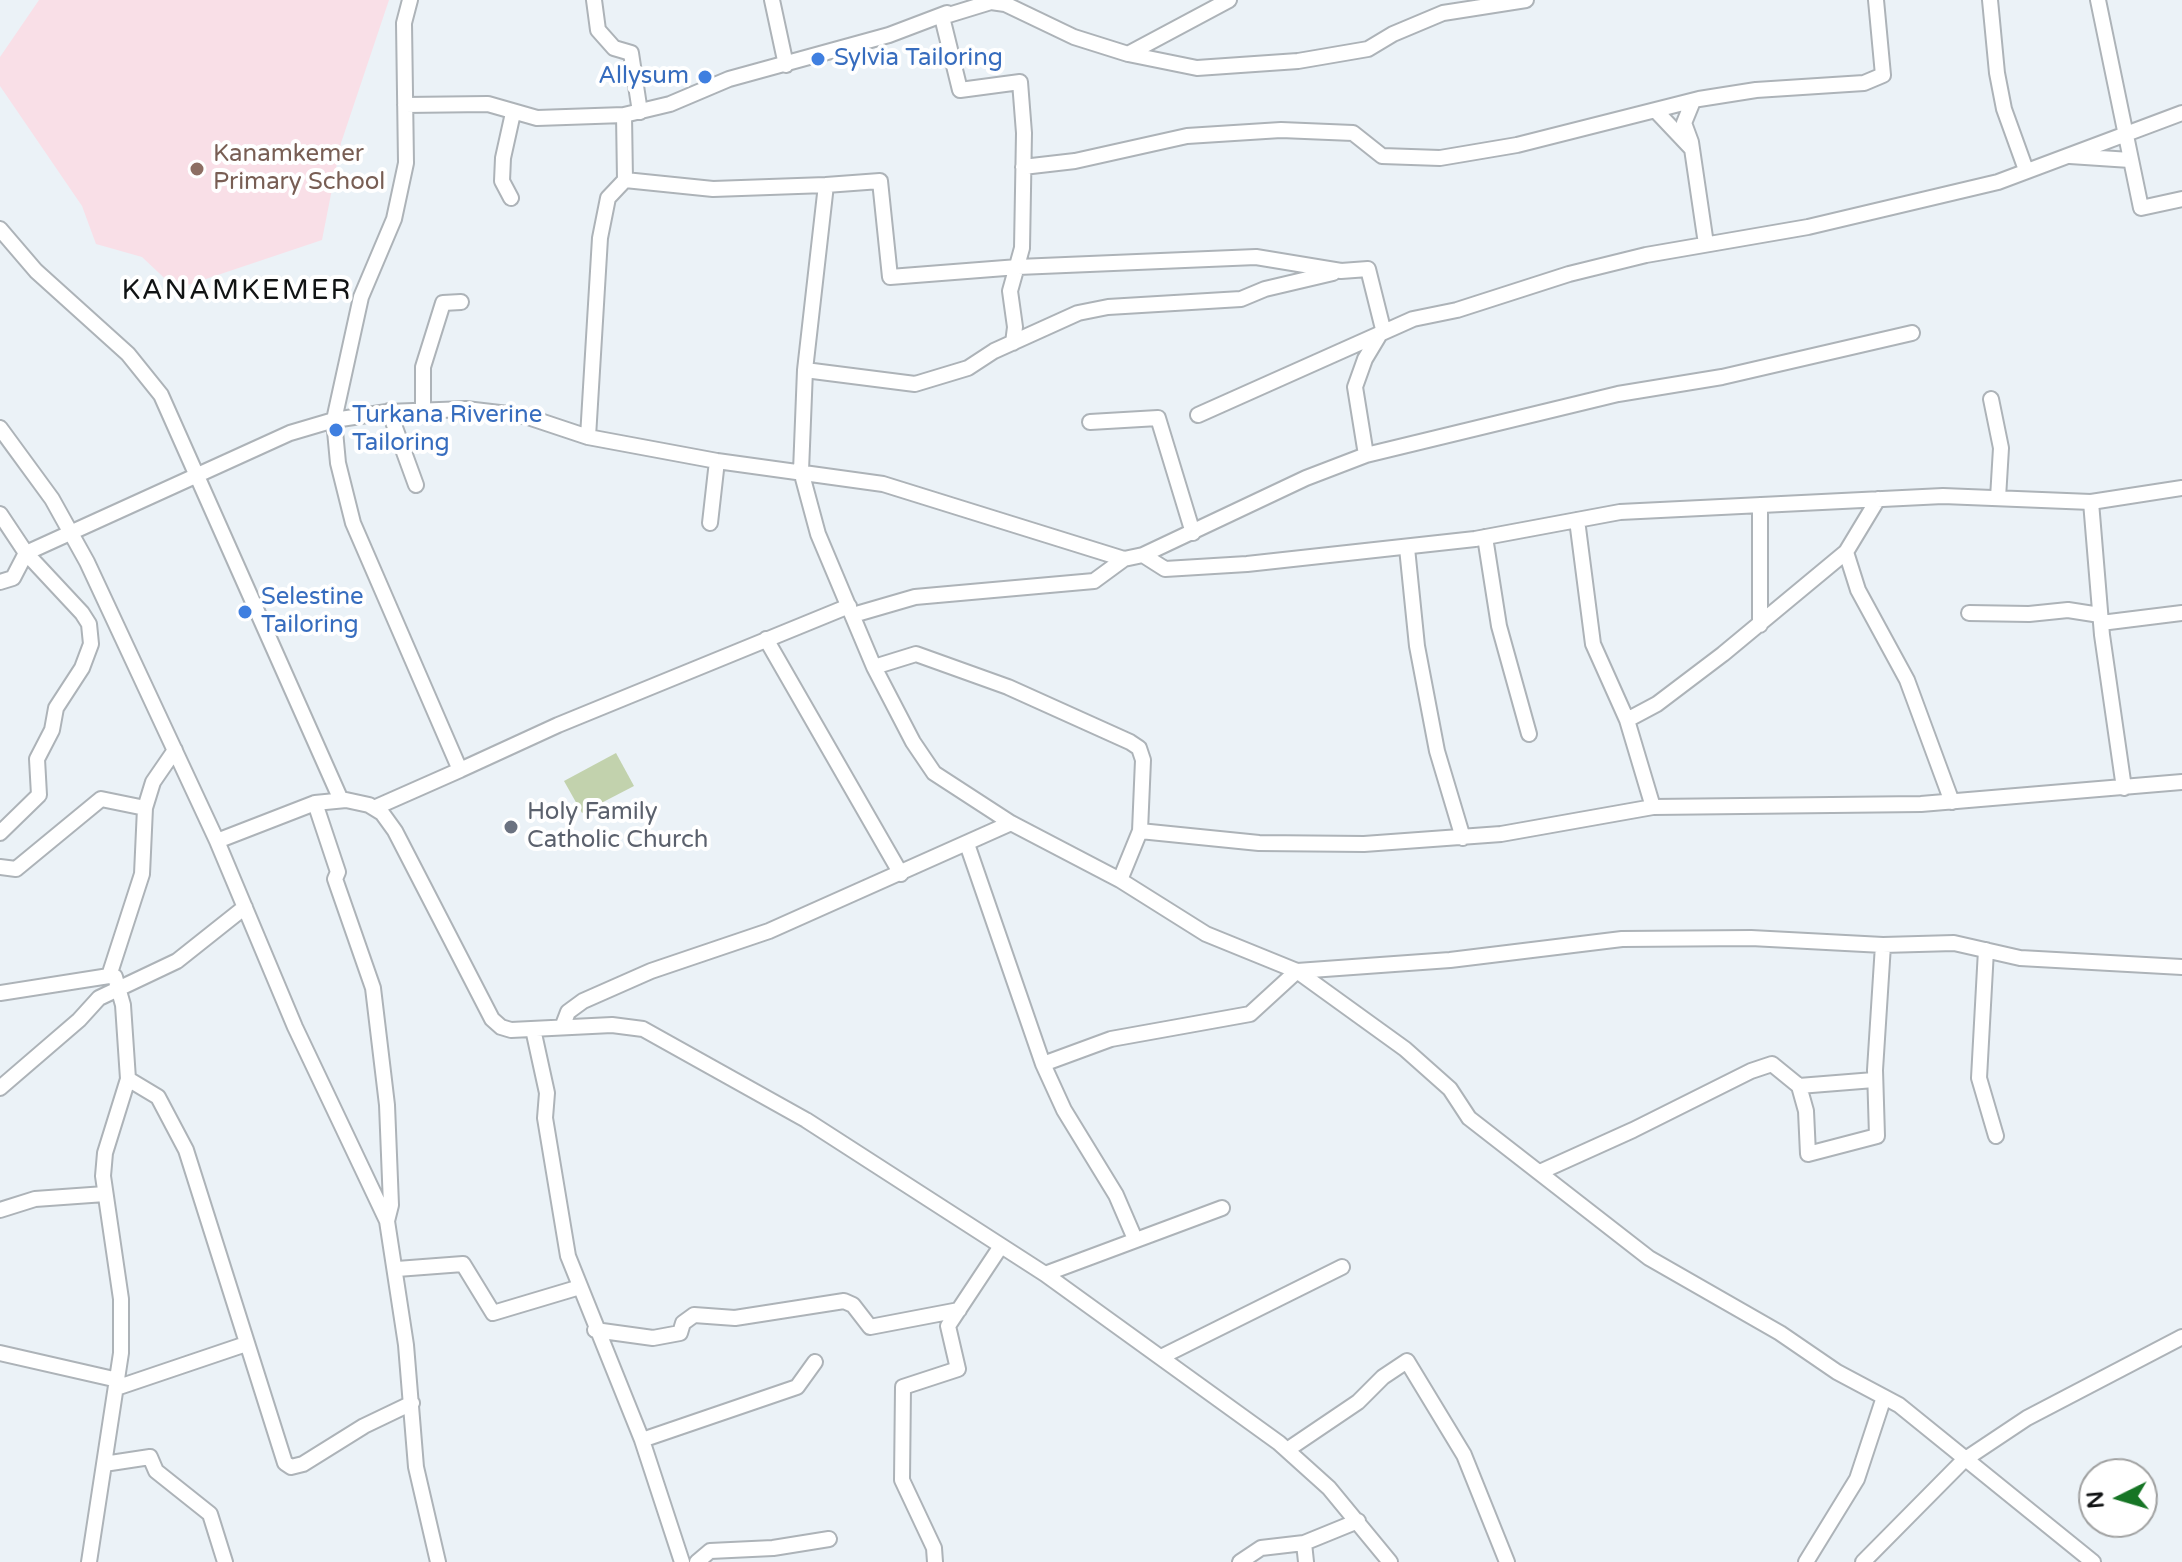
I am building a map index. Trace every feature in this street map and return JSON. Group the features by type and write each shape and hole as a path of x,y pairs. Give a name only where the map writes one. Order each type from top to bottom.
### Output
{"street":[{"path":"410,0 404,23 406,163 394,219 361,297 334,420 338,463 353,523 460,770"},
{"path":"594,0 598,30 614,48 631,53 640,112"},
{"path":"772,0 786,65"},
{"path":"942,17 967,0"},
{"path":"1128,54 1229,0"},
{"path":"405,105 488,104 537,118 624,115 696,95 729,79 786,65 991,2 1005,4 1074,37 1128,54 1197,68 1298,61 1368,49 1443,13 1526,0"},
{"path":"1023,167 1075,161 1187,136 1281,130 1353,133 1382,156 1440,158 1487,152 1624,115 1656,111 1693,101 1756,90 1845,86 1883,75 1876,0"},
{"path":"1990,0 2004,109 2026,170"},
{"path":"2098,0 2110,44 2124,132 2141,208 2182,199"},
{"path":"942,17 960,90 1020,82 1022,248 1010,291 1015,327 1013,343"},
{"path":"1693,101 1684,123 1692,148 1706,244"},
{"path":"1656,111 1692,148"},
{"path":"511,198 502,181 503,158 513,113"},
{"path":"1198,415 1383,329 1413,319 1457,310 1569,274 1706,244 1808,227 1998,182 2124,132 2182,113"},
{"path":"588,437 600,238 608,198 625,180 624,115"},
{"path":"2063,155 2130,160"},
{"path":"625,180 713,189 880,181 890,277 1018,267 1256,257 1341,271"},
{"path":"826,185 805,370 801,471 818,534 874,667 913,742 934,773 1011,823 1120,880 1206,934 1297,971 1405,1049 1450,1089 1469,1118 1649,1258 1899,1405 2090,1561"},
{"path":"0,229 36,271 144,372 172,415 239,577 341,800"},
{"path":"805,370 915,384 968,368 1013,343 1094,310 1241,299 1265,289 1341,271 1368,269 1383,329 1365,359 1355,387 1366,455"},
{"path":"423,409 423,367 443,303 461,302"},
{"path":"374,808 558,725 766,639 851,611 915,597 1094,581 1124,559 1143,555 1306,478 1366,455 1618,394 1722,377 1912,333"},
{"path":"1991,399 2001,448 1998,498"},
{"path":"0,582 13,578 26,553 290,433 334,420 423,409 466,409 525,416 588,437 717,461 883,484 1124,559"},
{"path":"389,411 416,485"},
{"path":"1090,422 1158,418 1193,533"},
{"path":"0,428 33,472 71,532 217,841 295,1027 387,1221 397,1269 416,1467 438,1562"},
{"path":"710,523 717,461"},
{"path":"1143,555 1165,569 1407,548 1620,512 1878,499 1998,498 2091,502 2182,488"},
{"path":"1627,720 1657,704 1760,625 1846,552 1878,499"},
{"path":"2091,502 2100,619 2124,788"},
{"path":"1760,505 1760,625"},
{"path":"0,514 26,553 82,613 89,624 91,644 82,668 56,708 52,730 37,759 39,795 0,833"},
{"path":"1577,520 1593,644 1627,720 1653,807"},
{"path":"1485,537 1499,626 1529,734"},
{"path":"1407,548 1417,646 1432,721 1463,838"},
{"path":"1846,552 1858,590 1907,680 1952,802"},
{"path":"1969,613 2029,614 2068,610 2100,619 2182,613"},
{"path":"766,639 901,874"},
{"path":"874,667 916,654 1008,687 1139,748 1143,760 1140,831 1120,880"},
{"path":"109,976 142,874 145,808 153,782 175,750"},
{"path":"1140,831 1286,844 1463,838 1574,823 1653,807 1796,808 1952,802 2182,782"},
{"path":"0,867 16,869 101,799 145,808"},
{"path":"217,841 315,803 358,801 374,808 395,831 492,1019 506,1029 627,1025 659,1036 806,1120 1045,1274 1287,1450 1358,1521 1390,1562"},
{"path":"315,803 338,872 335,879 373,988 387,1105 391,1205 387,1221"},
{"path":"563,1025 568,1012 583,1001 651,971 769,931 1011,823"},
{"path":"967,844 1043,1064 1064,1110 1116,1195 1135,1239"},
{"path":"0,1088 99,998 192,951 245,907"},
{"path":"1043,1064 1111,1039 1250,1014 1297,971 1450,960 1622,939 1751,938 1883,945 1954,943 2020,958 2182,967"},
{"path":"1540,1172 1751,1071 1772,1064 1799,1086 1806,1111 1808,1154 1877,1136 1874,1080 1883,945"},
{"path":"1986,950 1979,1078 1996,1136"},
{"path":"0,993 109,976 115,977 120,989 128,1079 105,1153 105,1194 121,1299 117,1384 89,1562"},
{"path":"533,1029 547,1093 545,1118 566,1243 595,1330 642,1440 682,1562"},
{"path":"128,1079 158,1097 179,1132 233,1290 246,1344 280,1451 291,1467 303,1464 364,1426 412,1403"},
{"path":"1799,1086 1874,1080"},
{"path":"0,1210 35,1199 105,1194"},
{"path":"1045,1274 1222,1208"},
{"path":"935,1562 934,1548 902,1480 903,1387 958,1369 948,1326 1001,1246"},
{"path":"397,1269 463,1264 493,1313 580,1287"},
{"path":"1161,1357 1342,1267"},
{"path":"595,1330 653,1338 680,1333 683,1323 694,1315 735,1318 844,1301 853,1305 870,1327 959,1310"},
{"path":"1863,1562 1964,1460 2027,1418 2182,1337"},
{"path":"0,1353 117,1384 246,1344"},
{"path":"1287,1450 1358,1402 1383,1377 1407,1361 1464,1455 1507,1562"},
{"path":"642,1440 797,1387 815,1362"},
{"path":"1806,1562 1857,1479 1884,1397"},
{"path":"104,1464 150,1457 156,1471 210,1514 225,1562"},
{"path":"1240,1562 1261,1548 1304,1543 1358,1521"},
{"path":"697,1562 712,1556 829,1539"},
{"path":"1304,1543 1306,1562"}],"shaded area":[{"name":"Kanamkemer Primary School","path":"39,0 389,0 341,143 322,240 176,289 142,257 96,244 82,206 0,86 0,57"}],"green space":[{"path":"616,753 634,786 582,813 564,781"}],"place":[{"name":"Sylvia Tailoring","path":"818,59"},
{"name":"Allysum","path":"705,77"},
{"name":"Kanamkemer Primary School","path":"197,169"},
{"name":"Turkana Riverine Tailoring","path":"336,430"},
{"name":"Selestine Tailoring","path":"245,612"},
{"name":"Holy Family Catholic Church","path":"511,827"}],"district":[{"name":"KANAMKEMER","path":"237,292"}]}
